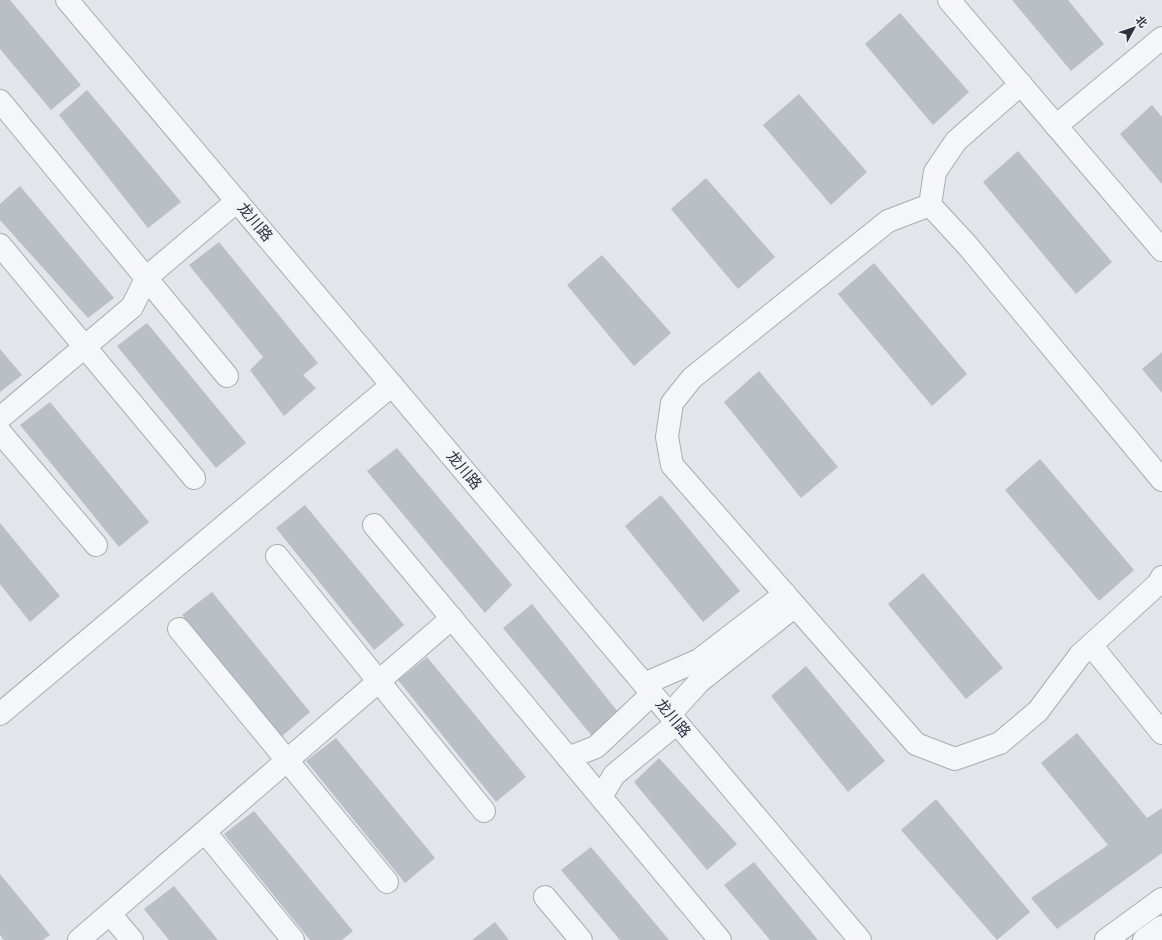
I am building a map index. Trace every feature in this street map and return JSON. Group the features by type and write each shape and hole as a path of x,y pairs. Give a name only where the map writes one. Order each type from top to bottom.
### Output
{"street":[{"name":"龙川路","path":"67,0 860,940"},
{"path":"949,0 1162,250"},
{"path":"1056,126 1162,38"},
{"path":"930,205 935,172 956,141 1021,84"},
{"path":"0,100 227,376"},
{"path":"0,418 132,307 147,277 237,201"},
{"path":"930,205 967,245 1162,480"},
{"path":"930,205 888,221 692,378 672,404 667,437 672,465 916,744 955,758 1000,744 1038,711 1080,655 1158,584 1162,577"},
{"path":"0,245 194,478"},
{"path":"0,714 392,385"},
{"path":"0,432 96,544"},
{"path":"374,525 720,940"},
{"path":"277,556 484,810"},
{"path":"568,758 596,747 648,689 698,660 790,600"},
{"path":"601,797 614,775 673,719 699,682 790,600"},
{"path":"79,940 452,618"},
{"path":"179,629 387,882"},
{"path":"1091,645 1162,733"},
{"path":"205,832 293,940"},
{"path":"545,898 581,940"},
{"path":"1106,940 1162,898"},
{"path":"110,914 132,940"},
{"path":"1144,940 1162,927"}],"building":[{"path":"0,0 10,0 81,85 51,110 0,49"},
{"path":"1012,0 1068,0 1104,44 1071,71"},
{"path":"900,13 969,92 933,125 865,44"},
{"path":"87,90 181,202 148,228 59,115"},
{"path":"799,94 867,172 831,205 763,125"},
{"path":"1152,105 1162,117 1162,184 1120,134"},
{"path":"1018,151 1112,262 1076,294 983,182"},
{"path":"706,178 775,257 738,289 671,209"},
{"path":"20,186 114,298 88,318 0,220 0,204"},
{"path":"219,242 318,363 303,375 316,388 284,416 250,370 263,357 189,265"},
{"path":"602,255 671,333 634,366 567,285"},
{"path":"874,263 967,374 932,406 838,294"},
{"path":"147,323 246,443 216,468 117,346"},
{"path":"0,349 22,375 0,392"},
{"path":"1162,352 1162,393 1142,369"},
{"path":"759,371 838,467 801,498 724,402"},
{"path":"50,402 149,522 119,547 20,425"},
{"path":"397,448 512,585 485,613 367,471"},
{"path":"1040,459 1134,570 1099,601 1005,490"},
{"path":"661,495 740,591 703,622 625,526"},
{"path":"305,505 404,625 374,650 276,528"},
{"path":"0,523 60,596 30,622 0,584"},
{"path":"923,573 1003,668 966,699 888,604"},
{"path":"212,592 310,712 281,737 182,615"},
{"path":"532,604 618,712 592,736 503,628"},
{"path":"427,657 526,777 496,802 398,680"},
{"path":"806,666 885,761 848,792 771,696"},
{"path":"1077,733 1147,818 1162,808 1162,853 1057,929 1031,898 1108,845 1041,763"},
{"path":"336,738 435,858 405,883 306,761"},
{"path":"659,758 737,844 707,870 634,782"},
{"path":"936,799 1030,912 997,940 901,830"},
{"path":"254,811 353,931 342,940 310,940 224,834"},
{"path":"591,847 669,940 620,940 561,870"},
{"path":"754,862 818,940 770,940 724,885"},
{"path":"0,874 50,935 43,940 4,940 0,935"},
{"path":"174,886 218,940 169,940 144,909"},
{"path":"495,922 509,940 472,940"}]}
